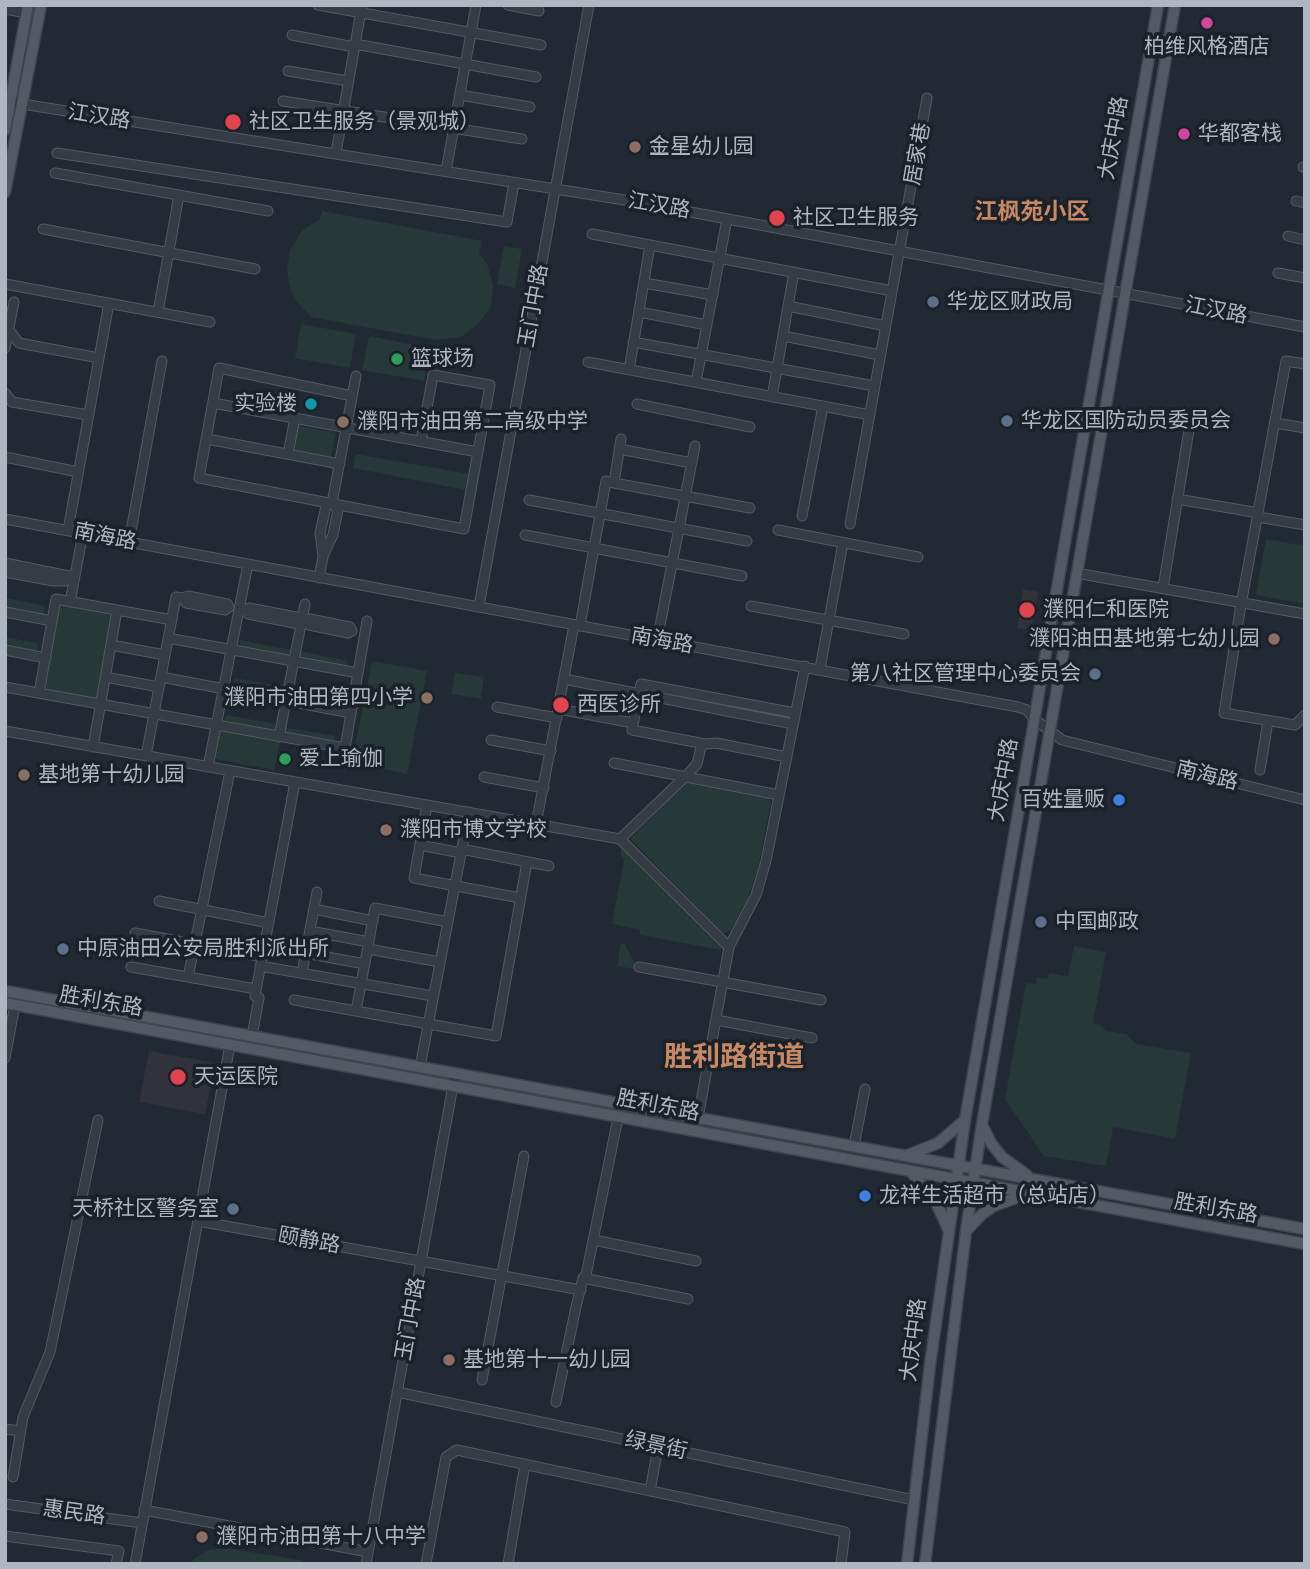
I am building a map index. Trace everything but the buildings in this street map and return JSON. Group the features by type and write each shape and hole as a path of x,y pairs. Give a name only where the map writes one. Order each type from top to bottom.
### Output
{"main road":[{"path":"5,192 41,5"},
{"name":"大庆中路","path":"907,1564 948,1231 965,1120 1157,5"},
{"name":"大庆中路","path":"925,1564 972,1184 1048,729 1175,5"},
{"path":"5,130 28,9"},
{"name":"胜利东路","path":"5,991 1305,1228"},
{"name":"胜利东路","path":"10,1004 1305,1244"},
{"path":"904,1156 937,1143 965,1120"},
{"path":"982,1124 991,1143 1002,1157 1032,1178"},
{"path":"912,1173 935,1200 948,1231"},
{"path":"966,1231 994,1206 1030,1194"}],"street":[{"path":"318,5 361,9 541,45"},
{"path":"446,171 476,5"},
{"path":"508,5 539,11"},
{"name":"玉门中路","path":"479,606 589,5"},
{"path":"5,9 28,9"},
{"path":"336,153 361,9"},
{"path":"292,35 536,77"},
{"path":"288,71 348,80"},
{"path":"460,95 530,107"},
{"name":"居家巷","path":"850,524 927,98"},
{"path":"283,101 522,139"},
{"name":"江汉路","path":"10,102 555,189 1305,327"},
{"path":"57,153 508,222 514,183"},
{"path":"55,173 268,211"},
{"path":"158,312 179,195"},
{"path":"696,382 727,219"},
{"path":"43,229 255,269"},
{"path":"592,234 887,290"},
{"path":"1289,236 1305,240"},
{"path":"629,370 650,245"},
{"path":"772,397 794,272"},
{"path":"1278,273 1305,278"},
{"path":"644,283 713,295"},
{"path":"5,284 210,322"},
{"path":"5,348 14,302"},
{"path":"68,530 109,303"},
{"path":"788,306 881,325"},
{"path":"639,312 707,325"},
{"path":"9,330 19,342 99,358"},
{"path":"783,336 875,354"},
{"path":"634,342 869,385"},
{"path":"129,542 162,361"},
{"path":"1305,364 1286,361 1224,713 1295,726 1305,715"},
{"path":"588,362 870,415"},
{"path":"352,397 219,369 199,478 464,529 490,385 433,374 421,441"},
{"path":"332,503 356,376"},
{"path":"5,393 12,402 88,415"},
{"path":"213,403 478,452"},
{"path":"637,404 750,427"},
{"path":"802,516 823,406"},
{"path":"288,454 295,418"},
{"path":"1275,423 1305,428"},
{"path":"1163,588 1190,424"},
{"path":"207,439 340,464"},
{"path":"614,483 620,444 692,463"},
{"path":"657,641 695,446"},
{"path":"5,457 78,472"},
{"path":"537,824 564,679 594,548 606,481 750,508"},
{"path":"1177,499 1305,525"},
{"path":"529,500 747,541"},
{"path":"319,578 323,557 320,533 326,506 332,503"},
{"name":"南海路","path":"5,519 1018,707 1027,710 1034,719 1062,740 1305,800"},
{"path":"778,530 918,557"},
{"path":"70,602 83,533"},
{"path":"525,535 742,576"},
{"path":"820,670 843,543"},
{"path":"5,563 74,580"},
{"path":"208,767 248,564"},
{"path":"5,572 52,581 57,576"},
{"path":"1076,573 1305,614"},
{"path":"146,756 176,597 188,596 238,609 250,608 296,617 302,621 310,619 350,627 352,631 365,633"},
{"path":"39,694 57,599 172,620"},
{"path":"279,737 304,604"},
{"path":"751,606 904,634"},
{"path":"93,747 117,610"},
{"path":"5,612 52,621"},
{"path":"5,687 345,748 367,621"},
{"path":"168,638 358,673"},
{"path":"111,645 165,655"},
{"path":"5,650 46,658"},
{"path":"698,1118 729,947 756,895 766,861 805,666"},
{"path":"105,677 223,689 351,713"},
{"path":"564,679 793,724"},
{"path":"787,757 632,730 633,723 641,684 795,713"},
{"path":"497,707 633,723"},
{"path":"1260,769 1268,721"},
{"path":"5,731 620,839 729,947"},
{"path":"491,740 551,751"},
{"path":"620,839 697,764 701,747 705,744"},
{"path":"614,763 779,795"},
{"path":"188,977 230,771"},
{"path":"484,777 544,788"},
{"path":"252,1036 259,998 255,996 256,989 295,782"},
{"path":"427,805 414,878 520,898"},
{"path":"420,1067 469,812"},
{"path":"420,845 549,866"},
{"path":"294,1000 496,1036 527,862"},
{"path":"302,973 317,892"},
{"path":"159,901 268,923"},
{"path":"356,1011 375,908 448,922"},
{"path":"314,909 373,920"},
{"path":"310,931 440,962"},
{"path":"135,933 194,944 302,973 433,996"},
{"path":"305,953 365,964"},
{"path":"131,967 256,989"},
{"path":"639,967 821,1000"},
{"path":"5,1058 10,1004"},
{"path":"716,1020 812,1038"},
{"path":"135,1564 230,1045"},
{"name":"玉门中路","path":"366,1564 455,1074"},
{"path":"854,1146 865,1089"},
{"path":"556,1402 594,1240 618,1118"},
{"path":"13,1477 23,1417 50,1352 98,1120"},
{"path":"482,1380 524,1156"},
{"name":"颐静路","path":"198,1221 581,1290"},
{"path":"594,1240 696,1261"},
{"path":"583,1278 688,1299"},
{"name":"绿景街","path":"397,1392 914,1500"},
{"path":"5,1429 20,1431"},
{"path":"650,1490 658,1447"},
{"path":"426,1564 446,1457 457,1450 845,1532 841,1564"},
{"path":"508,1564 525,1464"},
{"name":"惠民路","path":"5,1504 142,1523"},
{"path":"144,1510 368,1552"},
{"path":"5,1536 119,1551 117,1564"}],"shaded area":[{"path":"322,211 482,241 479,254 487,264 493,285 491,307 479,323 461,337 436,340 311,317 290,289 287,269 290,250 302,231 320,219"},
{"path":"504,246 522,249 515,288 497,284"},
{"name":"篮球场","path":"301,324 356,334 350,368 295,358"},
{"name":"篮球场","path":"369,336 431,348 424,381 362,370"},
{"path":"296,425 336,433 331,457 292,450"},
{"path":"356,454 469,474 465,490 353,468"},
{"path":"1266,539 1305,546 1305,604 1256,595"},
{"name":"濮阳仁和医院","path":"1023,589 1038,592 1031,630 1017,628"},
{"path":"5,598 45,606 43,616 5,608"},
{"path":"58,605 113,614 99,701 44,691"},
{"path":"5,637 38,643 36,653 5,647"},
{"path":"240,640 291,650 289,659 239,649"},
{"path":"299,651 348,661 346,670 297,660"},
{"path":"372,661 427,671 407,774 352,762"},
{"path":"455,673 484,677 481,699 451,694"},
{"path":"234,678 285,687 283,696 232,687"},
{"path":"291,689 341,698 340,708 289,698"},
{"path":"226,715 276,724 275,731 224,721"},
{"path":"284,727 335,736 334,743 283,733"},
{"path":"221,728 281,739 274,770 215,759"},
{"path":"685,783 767,797 771,801 758,868 747,900 730,931 726,933 631,840"},
{"path":"621,846 722,944 721,950 640,935 640,930 612,924 624,860"},
{"path":"624,943 637,968 618,966 620,945"},
{"path":"1074,946 1106,952 1093,1023 1101,1025 1107,1031 1126,1034 1136,1044 1191,1053 1175,1139 1113,1127 1106,1166 1044,1156 1005,1099 1026,983 1036,984 1037,977 1047,979 1049,973 1068,976"},
{"name":"天运医院","path":"149,1051 215,1063 205,1114 139,1102"},
{"path":"225,1548 301,1560 307,1564 190,1564 209,1550"}],"place":[{"name":"柏维风格酒店","path":"1207,23"},
{"name":"社区卫生服务（景观城）","path":"233,122"},
{"name":"华都客栈","path":"1184,134"},
{"name":"金星幼儿园","path":"635,147"},
{"name":"社区卫生服务","path":"777,218"},
{"name":"华龙区财政局","path":"933,302"},
{"name":"篮球场","path":"397,359"},
{"name":"实验楼","path":"311,404"},
{"name":"华龙区国防动员委员会","path":"1007,421"},
{"name":"濮阳市油田第二高级中学","path":"343,422"},
{"name":"濮阳仁和医院","path":"1027,610"},
{"name":"濮阳油田基地第七幼儿园","path":"1274,639"},
{"name":"第八社区管理中心委员会","path":"1095,674"},
{"name":"濮阳市油田第四小学","path":"427,698"},
{"name":"西医诊所","path":"561,705"},
{"name":"爱上瑜伽","path":"285,759"},
{"name":"基地第十幼儿园","path":"24,775"},
{"name":"百姓量贩","path":"1119,800"},
{"name":"濮阳市博文学校","path":"386,830"},
{"name":"中国邮政","path":"1041,922"},
{"name":"中原油田公安局胜利派出所","path":"63,949"},
{"name":"天运医院","path":"178,1077"},
{"name":"龙祥生活超市（总站店）","path":"865,1196"},
{"name":"天桥社区警务室","path":"233,1209"},
{"name":"基地第十一幼儿园","path":"449,1360"},
{"name":"濮阳市油田第十八中学","path":"202,1537"}],"district":[{"name":"江枫苑小区","path":"1032,212"},
{"name":"胜利路街道","path":"734,1058"}]}
